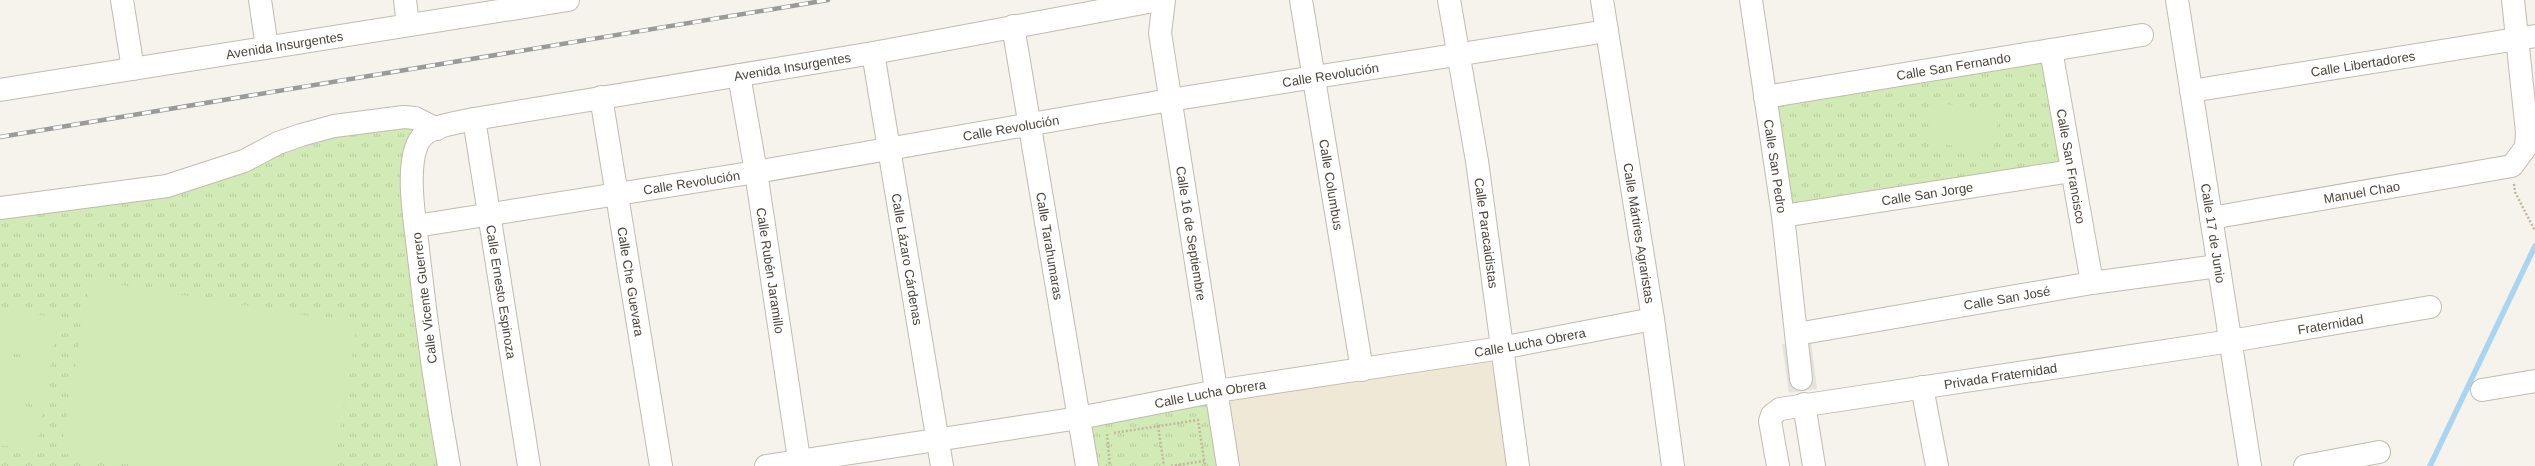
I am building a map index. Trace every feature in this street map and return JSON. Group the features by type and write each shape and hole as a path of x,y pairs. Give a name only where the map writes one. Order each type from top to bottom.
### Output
{"street":[{"path":"122,0 133,69"},
{"path":"260,0 267,47"},
{"path":"405,0 408,25"},
{"name":"Avenida Insurgentes","path":"0,90 408,25 528,4 568,0"},
{"name":"Avenida Insurgentes","path":"432,131 474,118 873,53 1159,0"},
{"name":"Calle 16 de Septiembre","path":"1164,0 1160,33 1228,466"},
{"name":"Calle Columbus","path":"1301,0 1362,370"},
{"name":"Calle Paracaidistas","path":"1449,0 1477,160 1518,466"},
{"name":"Calle Mártires Agraristas","path":"1602,0 1653,319 1673,466"},
{"name":"Calle San Pedro","path":"1751,0 1783,216 1801,379"},
{"name":"Calle 17 de Junio","path":"2177,0 2250,466"},
{"path":"2512,166 2522,155 2527,140 2526,37 2513,0"},
{"name":"Calle Tarahumaras","path":"1013,26 1087,466"},
{"name":"Calle Revolución","path":"416,226 756,172 1030,122 1607,31"},
{"name":"Calle San Fernando","path":"1765,97 2142,35"},
{"name":"Calle Libertadores","path":"2191,91 2526,37"},
{"name":"Calle San Francisco","path":"2051,50 2092,283"},
{"name":"Calle Lázaro Cárdenas","path":"873,53 942,466"},
{"name":"Calle Rubén Jaramillo","path":"739,75 756,172 800,463"},
{"name":"Calle Che Guevara","path":"601,98 661,466"},
{"path":"0,208 167,186 210,174 244,161 278,143 334,126 404,117 415,118 432,131"},
{"name":"Calle Ernesto Espinoza","path":"474,118 529,466"},
{"name":"Calle Vicente Guerrero","path":"432,131 419,140 412,164 416,226 427,333 449,466"},
{"name":"Manuel Chao","path":"2211,218 2512,166"},
{"name":"Calle San Jorge","path":"1783,216 2072,171"},
{"name":"Calle San José","path":"1796,334 2092,283 2218,266"},
{"name":"Fraternidad","path":"2231,341 2430,307"},
{"name":"Calle Lucha Obrera","path":"766,466 800,463 938,439 1079,418 1217,391 1501,348 1653,319"},
{"name":"Privada Fraternidad","path":"1778,466 1770,421 1772,415 1780,409 1804,404 2231,341"},
{"path":"2482,390 2535,381"},
{"path":"1922,387 1937,466"},
{"path":"1804,404 1814,466"},
{"path":"2305,466 2379,452"}],"path":[{"path":"2512,166 2515,192 2535,231"},
{"path":"1110,466 1105,434 1198,420 1205,466"},
{"path":"1158,426 1164,466"},
{"path":"1171,466 1204,461"}],"shaded area":[{"path":"1811,341 1817,389 1789,393 1782,344"},
{"path":"1501,348 1514,466 1228,466 1217,391"}],"green space":[{"path":"2051,50 2072,171 1783,216 1765,97"},
{"path":"1933,102 1999,113 1993,153 1926,141"},
{"path":"415,118 415,151 451,466 0,466 0,208 167,185 278,143"},
{"path":"90,280 357,324 334,466 138,466 61,453"},
{"path":"0,308 59,318 52,360 0,351"},
{"path":"0,356 51,364 44,406 0,399"},
{"path":"1217,391 1228,466 1087,466 1079,418"},
{"path":"0,402 43,409 36,451 0,445"}],"waterway":[{"path":"2430,466 2535,246"}],"railway":[{"path":"0,137 828,0"}]}
